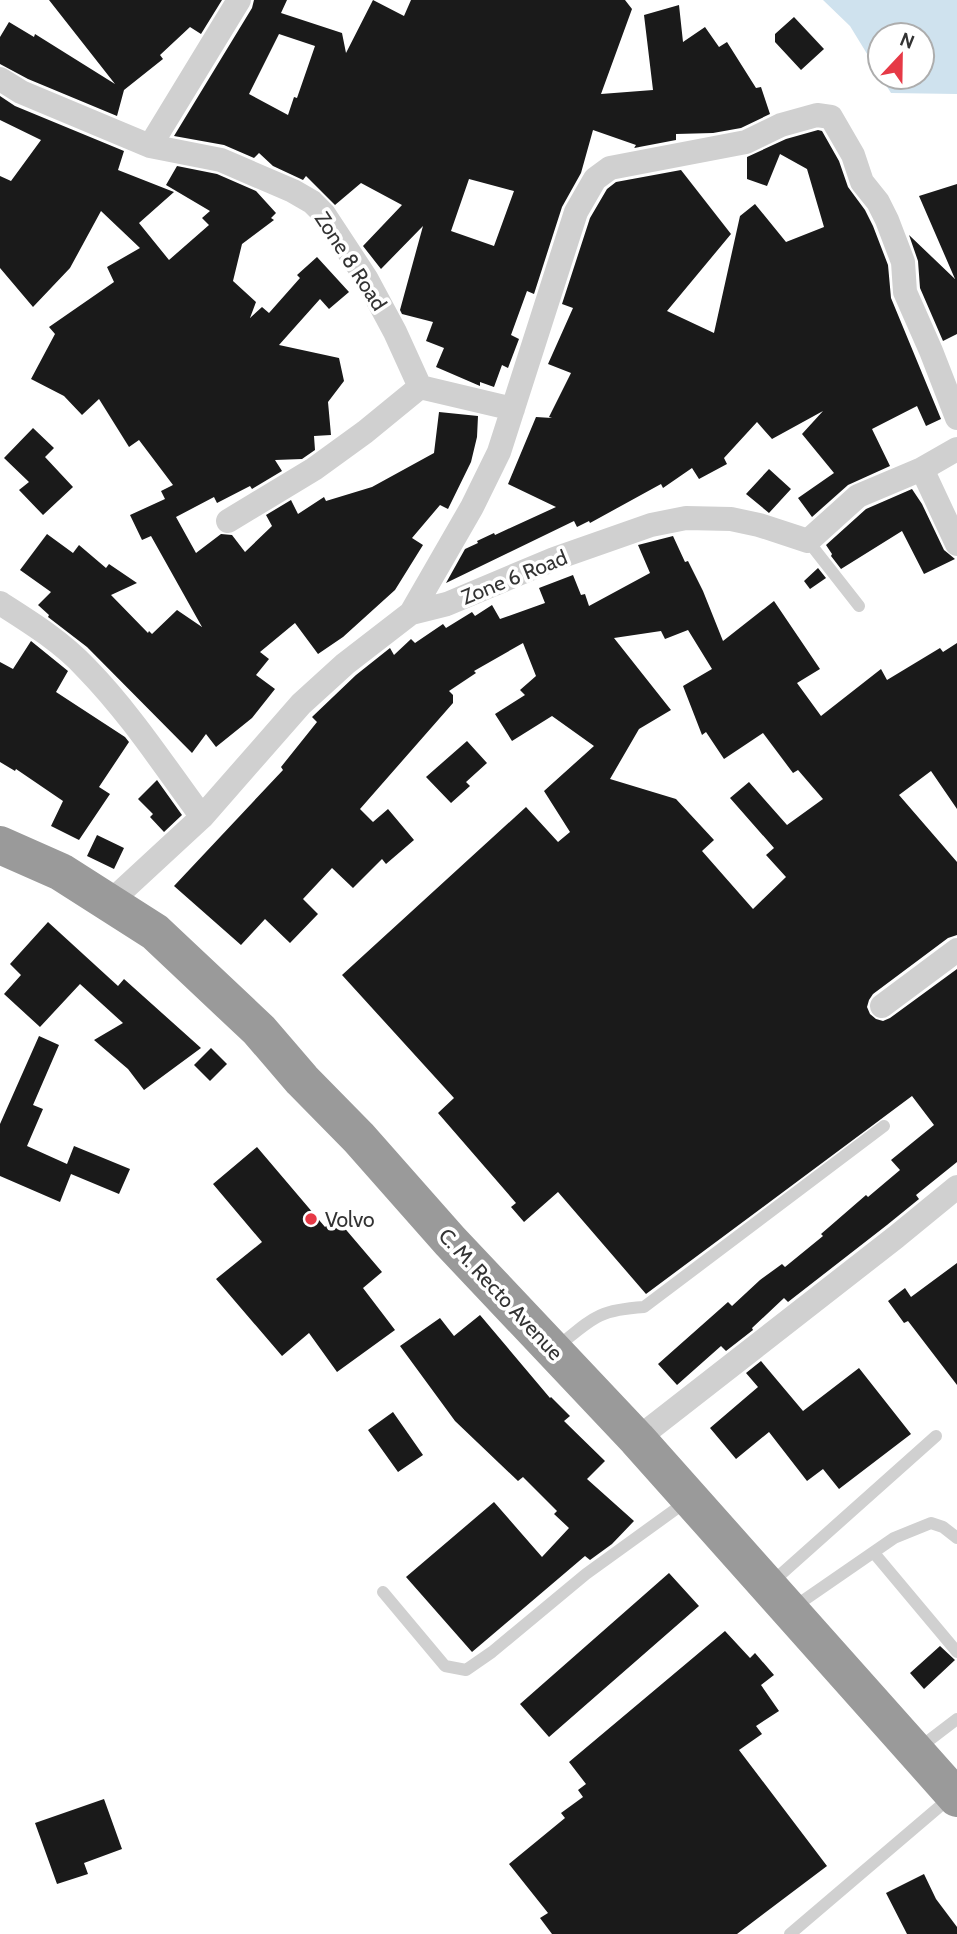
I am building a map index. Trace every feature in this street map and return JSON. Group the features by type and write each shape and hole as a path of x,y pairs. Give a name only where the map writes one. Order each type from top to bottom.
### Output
{"highway":[{"name":"C. M. Recto Avenue","path":"0,845 61,872 155,932 259,1030 553,1351 637,1438 956,1795"}],"street":[{"path":"150,146 240,0"},
{"name":"Zone 8 Road","path":"0,79 21,92 150,146 221,160 312,202 324,214 366,278 420,387"},
{"path":"411,613 472,507 499,452 567,235 582,198 595,179 610,168 746,142 781,125 817,115 831,117 853,155 862,182 878,202 887,220 903,262 905,292 957,418"},
{"path":"228,521 314,469 420,387 513,408"},
{"path":"808,541 858,496 922,469 957,449"},
{"path":"922,469 957,544"},
{"name":"Zone 6 Road","path":"110,902 202,817 301,704 345,664 411,613 447,604 554,559 651,525 686,518 731,519 808,541"},
{"path":"0,603 43,632 85,667 108,692 202,817"},
{"path":"882,1006 957,950"},
{"path":"637,1438 897,1237 957,1187"}],"lane":[{"path":"808,541 859,606"},
{"path":"553,1351 596,1315 616,1309 644,1307 884,1126"},
{"path":"780,1597 936,1436"},
{"path":"383,1592 445,1666 466,1670 492,1652 586,1574 690,1499"},
{"path":"780,1597 874,1553 894,1538 931,1523 943,1527 957,1538"},
{"path":"874,1553 957,1652"},
{"path":"916,1750 957,1719"},
{"path":"790,1934 956,1795"}],"water":[{"path":"823,0 957,0 957,94 890,91 936,91 936,21 866,21 866,52 850,26"}],"building":[{"path":"49,0 222,0 201,34 190,27 160,55 163,59 124,90 117,116 28,79 0,64 0,37 9,22 34,37 35,34 115,84"},
{"path":"254,0 287,0 281,13 342,33 346,53 373,0 404,16 411,0 625,0 632,9 601,94 653,90 644,15 679,5 683,42 705,27 719,47 727,42 756,88 761,87 770,114 741,128 713,133 676,134 676,140 634,148 636,145 593,130 581,173 562,207 534,294 527,291 511,335 519,339 508,368 502,365 494,387 480,382 480,386 436,367 444,348 426,341 433,322 402,314 400,310 423,226 381,269 363,246 402,205 361,183 335,205 306,176 303,180 273,166 259,153 254,158 224,145 174,136 252,8","holes":["279,34 315,46 297,98 294,97 288,115 249,94","469,179 514,191 494,246 451,231"]},
{"path":"794,17 824,49 801,70 775,42 775,34"},
{"path":"0,96 15,106 124,151 118,170 174,192 139,223 169,260 209,225 202,218 210,211 166,185 177,166 217,174 256,191 276,213 271,218 274,220 242,244 233,281 256,302 250,318 262,307 269,313 300,278 297,275 317,257 349,292 329,309 320,299 279,345 339,358 344,381 328,402 331,435 314,436 315,450 302,459 275,460 282,471 252,489 250,486 217,503 214,497 176,517 196,553 221,534 232,535 245,552 272,526 266,515 291,500 298,514 324,497 326,501 372,487 434,453 439,412 478,416 477,437 471,462 448,509 440,505 412,538 423,545 395,590 343,637 318,654 295,623 260,652 269,659 256,675 275,689 252,718 216,747 206,734 192,753 87,647 48,617 38,605 51,592 20,570 47,534 73,553 79,545 106,568 109,564 137,583 111,595 148,633 149,631 152,634 177,610 202,627 151,536 142,540 130,515 165,499 161,491 173,485 139,440 129,447 99,399 82,415 64,396 31,379 55,334 49,327 114,282 107,267 140,248 101,211 70,268 33,307 0,268 0,176 11,181 41,140 0,120"},
{"path":"822,131 839,161 848,187 873,226 888,265 891,298 941,419 926,426 917,406 872,429 890,466 848,485 812,517 798,498 834,473 802,434 823,411 772,439 757,422 724,458 727,464 699,479 692,468 663,488 661,484 590,523 589,521 577,527 574,521 446,583 465,549 494,533 495,535 556,507 508,484 536,417 552,418 549,417 571,373 548,364 573,308 562,304 590,218 607,189 616,182 681,170 731,234 667,311 714,333 740,216 755,204 786,242 824,227 807,169 780,154 767,186 747,179 747,157 786,139"},
{"path":"957,184 957,334 943,341 920,288 918,261 909,235 955,279 919,196"},
{"path":"33,428 54,448 45,457 73,487 43,515 19,490 29,482 4,458"},
{"path":"769,469 791,489 769,513 746,494"},
{"path":"912,489 944,550 955,559 924,574 902,531 841,569 826,545 866,509"},
{"path":"673,536 703,591 723,641 774,601 820,669 797,683 821,716 881,669 887,680 940,648 943,652 957,643 957,809 931,771 899,795 957,862 957,935 948,938 873,994 867,1007 870,1014 883,1021 957,969 957,1162 916,1195 919,1199 887,1225 788,1302 784,1298 752,1328 753,1330 726,1351 721,1346 677,1385 658,1364 728,1302 732,1306 760,1280 782,1264 785,1267 866,1195 868,1197 900,1170 891,1160 934,1125 912,1096 646,1294 558,1192 524,1222 511,1207 516,1203 438,1113 454,1098 342,975 526,807 558,842 570,832 544,791 594,746 552,716 512,741 495,714 525,695 520,690 536,676 523,643 474,671 476,673 449,691 453,695 453,703 360,809 373,822 388,809 414,840 386,864 382,859 353,888 332,868 303,899 318,914 290,943 265,919 241,945 174,886 283,770 281,767 317,722 312,717 356,675 390,648 394,655 411,639 415,643 443,624 446,628 472,612 475,616 492,605 500,619 545,603 539,588 573,575 589,606 650,573 638,545","holes":["688,630 712,669 683,686 702,735 706,732 724,759 763,733 793,773 798,770 823,799 787,825 749,782 730,798 774,848 766,855 786,877 753,909 702,851 714,840 676,799 610,779 639,729 671,710 614,638 661,631 665,639"]},
{"path":"818,568 826,578 810,589 804,581"},
{"path":"31,641 68,671 56,692 129,742 99,787 110,794 79,840 51,826 63,801 16,769 15,771 0,762 0,662 13,669"},
{"path":"467,741 487,763 466,782 470,786 451,803 426,777"},
{"path":"157,780 182,815 164,832 150,817 153,814 138,799"},
{"path":"97,835 124,848 114,869 87,856"},
{"path":"48,922 118,986 124,979 201,1048 144,1090 128,1069 94,1040 123,1023 80,984 40,1027 4,994 21,975 10,964"},
{"path":"39,1036 59,1045 33,1105 43,1109 27,1146 67,1164 74,1146 130,1169 119,1194 71,1174 60,1202 0,1176 0,1124"},
{"path":"211,1048 227,1064 210,1081 194,1065"},
{"path":"257,1147 325,1227 336,1218 382,1272 363,1288 395,1330 337,1372 309,1333 282,1356 216,1279 262,1242 213,1184"},
{"path":"957,1263 957,1385 908,1321 904,1323 888,1301 905,1288 911,1297"},
{"path":"480,1315 550,1398 570,1416 564,1421 605,1461 587,1479 634,1521 612,1544 590,1560 585,1556 472,1652 406,1577 494,1502 542,1557 569,1528 554,1514 557,1511 523,1477 518,1481 455,1421 400,1346 440,1318 454,1336"},
{"path":"761,1361 803,1411 859,1368 911,1434 839,1489 823,1469 807,1481 769,1432 736,1459 710,1428 758,1387 746,1373"},
{"path":"393,1412 423,1455 398,1472 368,1430"},
{"path":"669,1573 699,1606 549,1737 520,1704"},
{"path":"725,1631 750,1658 755,1653 774,1675 761,1685 779,1711 756,1726 762,1734 739,1750 827,1866 737,1934 552,1934 540,1918 548,1913 509,1864 565,1818 561,1813 583,1797 578,1790 586,1784 569,1762"},
{"path":"940,1646 955,1660 924,1689 910,1673"},
{"path":"104,1799 122,1849 84,1863 88,1874 57,1884 35,1823"},
{"path":"924,1874 936,1899 957,1927 957,1934 907,1934 886,1893"}],"place":[{"name":"Volvo","path":"311,1219"}]}
